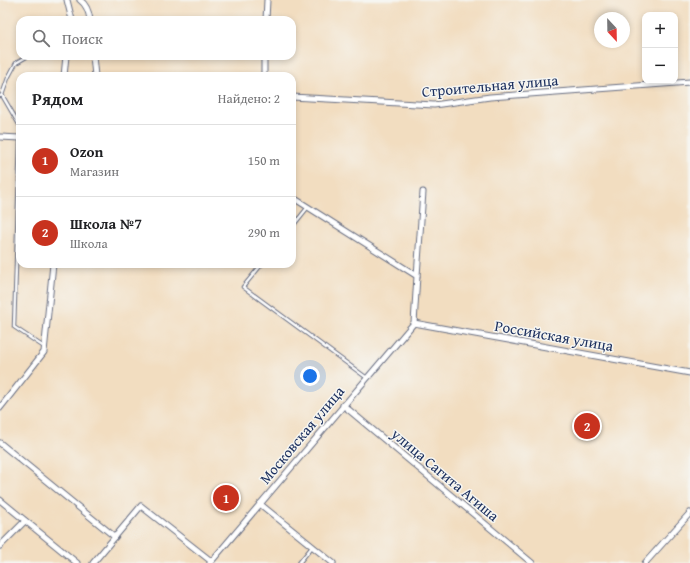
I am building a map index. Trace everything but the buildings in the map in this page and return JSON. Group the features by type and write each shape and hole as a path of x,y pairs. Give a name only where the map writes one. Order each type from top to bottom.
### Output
{"street":[{"path":"67,0 71,16"},
{"path":"83,0 89,11 89,16"},
{"path":"266,16 267,0"},
{"path":"64,72 66,60"},
{"path":"93,60 95,72"},
{"path":"264,60 264,72"},
{"name":"Строительная улица","path":"296,97 434,105 490,97 690,82"},
{"path":"0,137 16,138"},
{"path":"414,323 423,192"},
{"path":"296,200 417,276"},
{"path":"0,408 44,352 53,268"},
{"name":"Московская улица","path":"211,562 414,323"},
{"name":"Российская улица","path":"414,323 690,373"},
{"name":"улица Сагита Агиша","path":"343,406 532,563"},
{"path":"0,443 115,537"},
{"path":"0,500 77,563"},
{"path":"260,504 333,563"},
{"path":"93,563 141,506 211,562"},
{"path":"645,563 689,517"},
{"path":"0,546 25,520"}],"lane":[{"path":"16,120 1,96 16,63 21,60"},
{"path":"296,222 308,207"},
{"path":"16,265 14,327 45,347"},
{"path":"259,268 244,288 366,378"},
{"path":"299,563 313,546"}],"place":[{"name":"Школа №7","path":"587,426"},
{"name":"Ozon","path":"226,498"}]}
